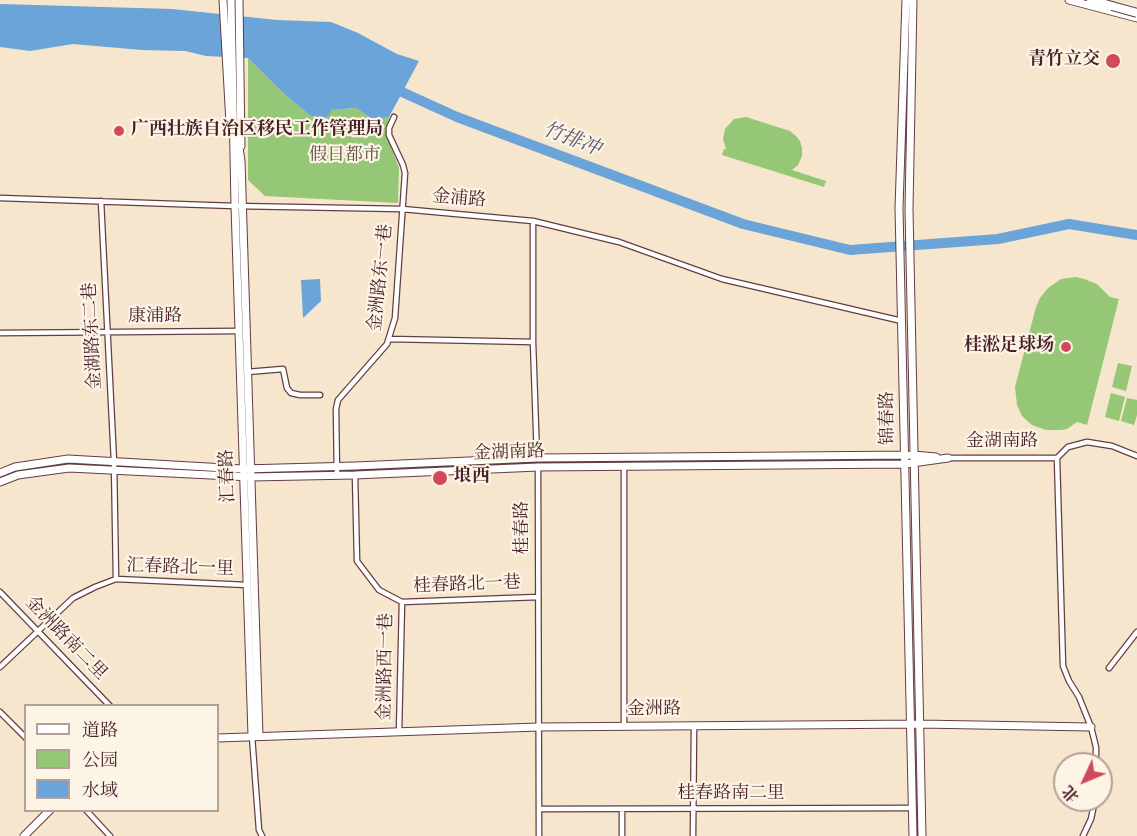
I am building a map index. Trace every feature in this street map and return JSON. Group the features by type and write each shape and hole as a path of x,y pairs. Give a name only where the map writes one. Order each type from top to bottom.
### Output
{"highway":[{"path":"1091,0 1115,9 1137,13"}],"main road":[{"path":"223,0 230,129 238,161"},
{"name":"汇春路","path":"231,0 234,114 238,161 239,331 247,468"},
{"path":"238,161 242,130 239,0"},
{"name":"锦春路","path":"906,0 900,208 913,836"},
{"name":"锦春路","path":"913,0 909,208 922,836"},
{"path":"1069,0 1115,9"},
{"path":"1085,0 1137,18"},
{"name":"汇春路","path":"238,206 247,372 247,585 256,736"},
{"name":"金湖南路","path":"0,472 15,467 68,459 247,468 537,458 905,455 914,459 948,458"},
{"name":"金湖南路","path":"0,482 18,476 69,468 247,477 538,467 905,464 914,459"},
{"name":"汇春路","path":"247,477 256,736"},
{"name":"金洲路","path":"219,738 539,727 920,724 1091,727"},
{"path":"24,836 48,812"}],"street":[{"name":"金洲路东一巷","path":"337,475 336,409 338,400 382,351 390,339 395,318 405,173 390,135 389,128 394,117"},
{"name":"金浦路","path":"0,198 402,209 533,221 619,242 722,279 902,321"},
{"name":"金湖路东二巷","path":"101,201 114,462 116,579"},
{"name":"桂春路","path":"533,221 533,342 538,467 539,836"},
{"name":"康浦路","path":"0,333 239,331"},
{"path":"390,339 533,342"},
{"path":"247,372 284,369 287,388 291,393 320,395"},
{"path":"1096,752 1091,727 1063,666 1057,458 1068,447 1087,442 1112,446 1137,456"},
{"name":"金湖南路","path":"948,458 1057,458"},
{"path":"624,466 624,726"},
{"name":"桂春路北一巷","path":"355,475 357,561 379,590 402,602 538,597"},
{"name":"汇春路北一里","path":"0,667 73,598 95,586 116,579 247,585"},
{"name":"金洲路南二里","path":"0,592 109,704"},
{"name":"金洲路西一巷","path":"399,732 402,602"},
{"path":"1109,668 1137,632"},
{"path":"0,712 24,736"},
{"path":"693,836 694,726"},
{"name":"汇春路","path":"256,736 259,830 262,836"},
{"name":"桂春路南二里","path":"540,809 922,808"},
{"path":"622,809 622,836"},
{"path":"88,812 110,836"},
{"path":"1083,836 1092,812"}],"green space":[{"name":"假日都市","path":"248,58 308,114 356,108 374,120 389,117 386,133 399,168 398,203 265,196 248,180"},
{"path":"746,117 790,131 796,136 800,141 802,156 798,165 792,170 826,181 824,187 722,155 726,149 723,139 725,129 734,119"},
{"name":"桂淞足球场","path":"1076,277 1097,284 1110,297 1119,299 1087,425 1077,422 1067,429 1046,430 1032,425 1022,416 1017,405 1015,387 1040,298 1048,288 1061,279"},
{"path":"1118,363 1132,366 1126,391 1112,387"},
{"path":"1111,393 1125,397 1119,421 1105,417"},
{"path":"1127,398 1137,400 1134,425 1121,421"}],"water":[{"path":"0,4 172,9 277,20 331,22 358,33 397,54 419,61 389,117 374,120 356,108 331,110 329,116 319,119 308,114 282,92 248,58 206,56 185,51 73,44 30,51 0,47"},
{"path":"320,279 321,301 303,318 301,280"}],"waterway":[{"name":"竹排冲","path":"391,87 457,117 743,224 850,250 998,239 1069,224 1137,235"}],"place":[{"name":"青竹立交","path":"1113,61"},
{"name":"广西壮族自治区移民工作管理局","path":"119,131"},
{"name":"桂淞足球场","path":"1066,347"},
{"name":"埌西","path":"440,478"}]}
